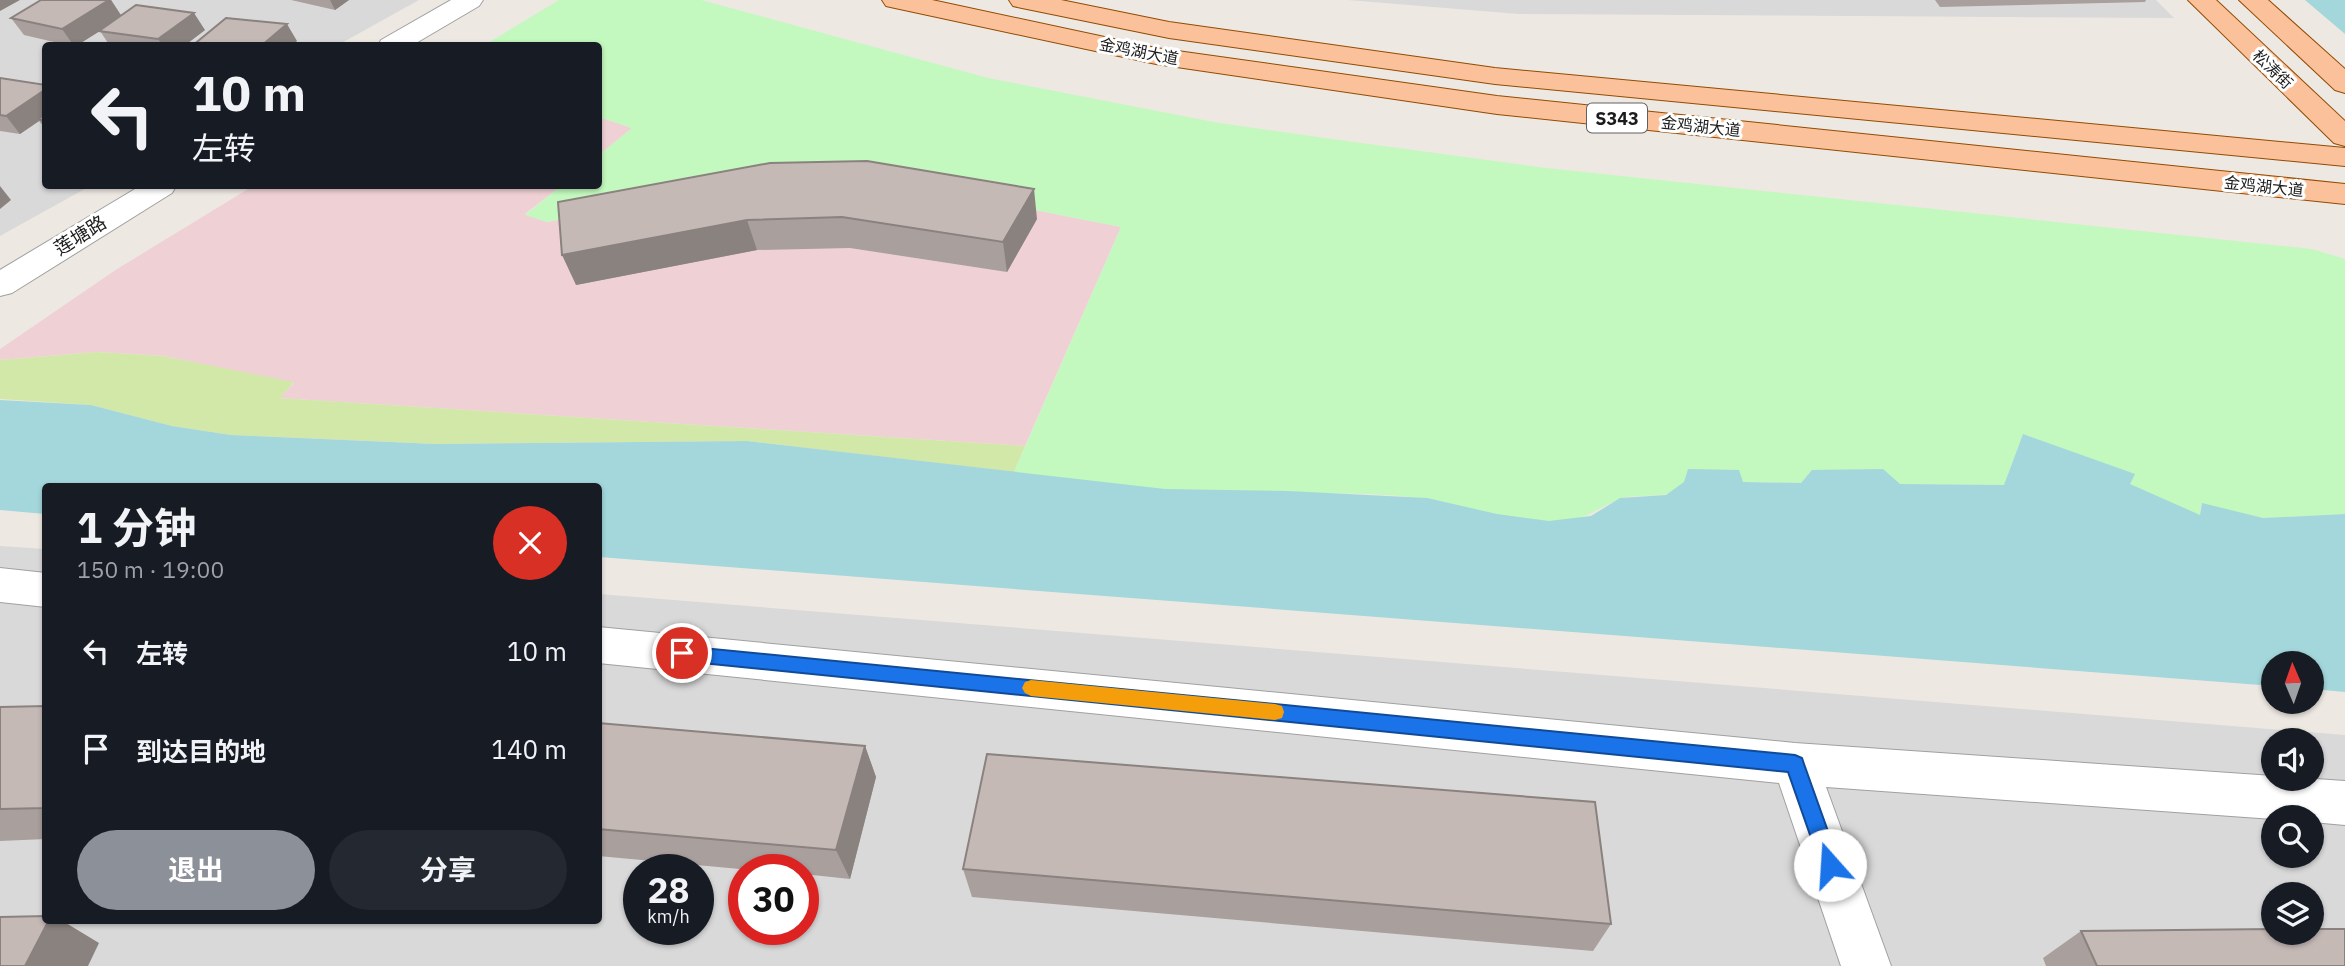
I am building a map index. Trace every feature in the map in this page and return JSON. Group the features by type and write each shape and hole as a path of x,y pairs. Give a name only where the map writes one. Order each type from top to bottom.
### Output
{"main road":[{"name":"金鸡湖大道","path":"895,0 1156,56 1497,105 2345,194"},
{"name":"金鸡湖大道","path":"1022,0 1169,30 1495,76 2345,157"},
{"name":"松涛街","path":"2202,0 2345,137"},
{"name":"松涛街","path":"2252,0 2345,83"}],"street":[{"path":"398,42 470,0"},
{"name":"莲塘路","path":"0,285 156,189"},
{"path":"0,585 42,590"},
{"path":"602,645 1795,764 2345,803"},
{"path":"1795,764 1866,966"}],"shaded area":[{"path":"0,0 419,0 343,42 42,42 42,189 85,189 0,236"},
{"path":"1348,0 2156,0 2174,18 1518,14"},
{"path":"602,118 632,128 602,153"},
{"path":"874,178 1121,227 1025,446 279,398 294,383 163,356 98,352 0,360 0,349 117,269 248,189 557,189 525,214 547,222 752,181"},
{"path":"0,546 42,549 42,924 602,924 602,594 2261,728 2261,791 2324,791 2324,733 2345,735 2345,966 0,966"}],"green space":[{"path":"559,0 701,0 988,78 1219,123 1546,168 2312,249 2345,259 2345,514 2263,518 2201,504 2200,516 2130,484 2134,475 2023,434 2004,485 1900,484 1812,470 1801,483 1743,482 1688,470 1684,482 1669,493 1626,497 1585,516 1564,521 1523,519 1401,496 1199,492 1014,472 1121,227 874,178 752,181 547,222 525,215 557,189 602,189 602,153 632,128 602,118 602,42 490,42"},
{"path":"98,352 163,356 294,382 280,398 1025,446 1014,472 747,441 436,444 231,435 172,426 91,405 0,399 0,360"}],"water":[{"path":"2305,0 2345,0 2345,34"},
{"path":"0,400 91,405 172,426 231,435 436,444 747,441 1165,489 1288,491 1427,498 1497,514 1549,521 1591,516 1620,498 1666,495 1684,482 1688,469 1739,470 1743,482 1801,483 1812,470 1883,469 1900,484 2004,485 2023,434 2135,474 2130,484 2200,515 2202,503 2263,518 2345,514 2345,692 2324,690 2324,651 2261,651 2261,685 602,557 602,483 42,483 42,514 0,510"}],"building":[{"path":"41,0 109,0 62,29 11,18"},
{"path":"136,5 194,13 158,39 99,31"},
{"path":"226,18 287,24 266,42 197,42"},
{"path":"0,78 42,84 42,92 6,116 0,115"},
{"path":"867,161 1034,189 1003,242 842,217 747,220 562,255 558,202 770,163"},
{"path":"42,706 42,808 0,809 0,707"},
{"path":"602,723 865,746 836,850 602,829"},
{"path":"987,754 1595,802 1611,924 963,869"},
{"path":"42,916 42,924 47,924 25,966 0,966 0,917"},
{"path":"2261,929 2261,945 2324,945 2324,929 2345,929 2345,966 2097,966 2081,931"}],"slow traffic":[{"path":"1031,688 1275,712"}],"route":[{"path":"682,653 1795,764 1830,865"}]}
